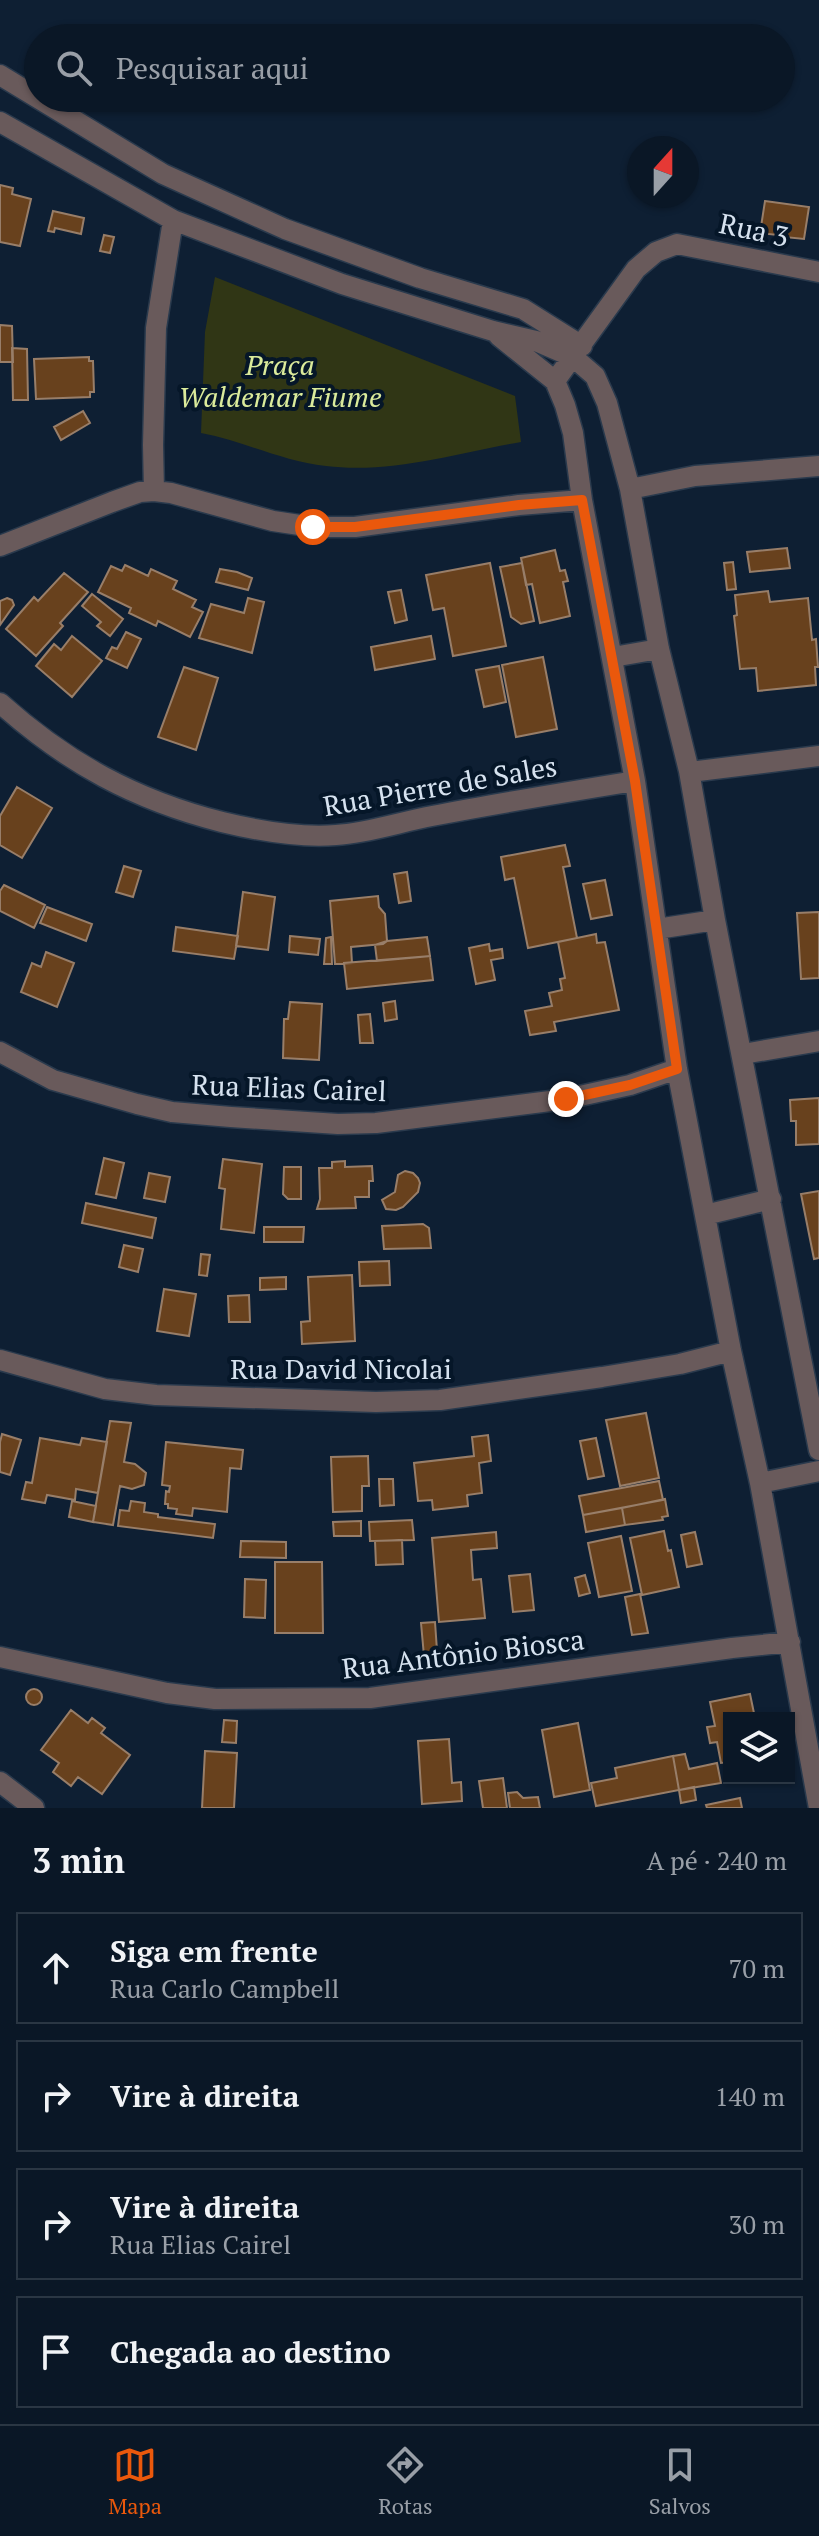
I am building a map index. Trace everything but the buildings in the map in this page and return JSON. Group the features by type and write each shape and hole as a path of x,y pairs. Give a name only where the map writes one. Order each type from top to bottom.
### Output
{"street":[{"path":"0,75 24,90"},
{"path":"61,112 163,174 285,229 420,278 523,309 578,351 595,376 607,403 630,489 659,649 690,772 715,920 819,1450"},
{"path":"0,122 173,220 342,284 493,331 578,351"},
{"path":"154,491 156,328 173,220"},
{"name":"Rua 3","path":"578,351 636,269 656,252 677,244 819,272"},
{"path":"493,331 555,381 573,433 582,500 635,781 677,1069 816,1773 819,1808"},
{"path":"555,381 578,351"},
{"path":"630,489 695,476 819,466"},
{"path":"0,546 140,492 171,493 273,521 313,527 355,527 519,505 582,500"},
{"path":"613,657 659,649"},
{"name":"Rua Pierre de Sales","path":"0,703 50,745 96,775 128,791 202,817 273,833 338,835 635,781"},
{"path":"690,772 819,756"},
{"path":"657,929 715,920"},
{"path":"743,1054 819,1041"},
{"name":"Rua Elias Cairel","path":"0,1052 53,1080 172,1112 338,1124 376,1123 566,1099 630,1085 677,1069"},
{"path":"705,1215 771,1199"},
{"path":"797,1333 819,1332"},
{"name":"Rua David Nicolai","path":"0,1360 105,1389 156,1395 376,1402 440,1400 602,1377 680,1364 731,1351"},
{"path":"760,1483 819,1471"},
{"name":"Rua Antônio Biosca","path":"0,1657 167,1693 215,1699 370,1698 790,1642"},
{"path":"0,1782 34,1808"}],"green space":[{"name":"Praça Waldemar Fiume","path":"215,277 515,396 521,442 400,465 351,468 294,460 201,433 205,332"}],"route":[{"path":"313,527 355,527 519,505 582,500 635,781 677,1069 630,1085 566,1099"}]}
